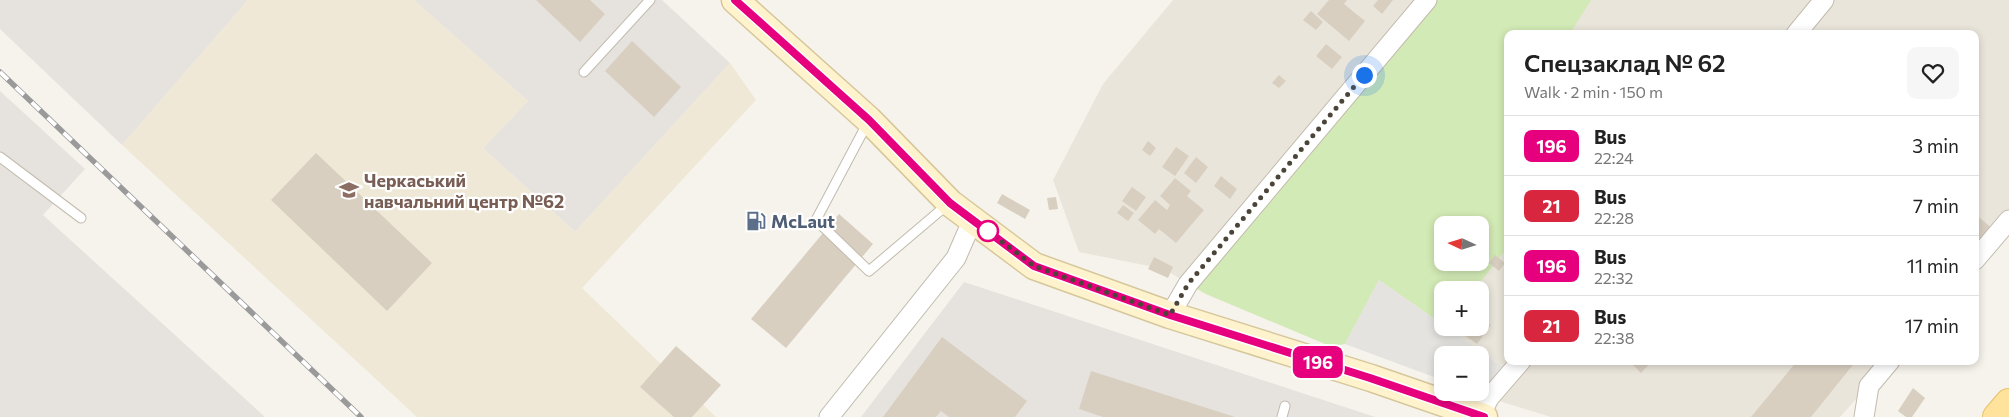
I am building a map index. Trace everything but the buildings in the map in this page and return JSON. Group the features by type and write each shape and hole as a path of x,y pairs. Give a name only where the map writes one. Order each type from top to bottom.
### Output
{"main road":[{"path":"735,0 869,120 950,203 1034,266 1170,315 1370,378 1482,416"},
{"path":"1997,417 2009,403"}],"street":[{"path":"1170,315 1188,284 1427,0"},
{"path":"1799,30 1824,0"},
{"path":"828,417 956,258 973,219"},
{"path":"1979,255 2009,220"},
{"path":"1482,416 1489,398 1517,365"},
{"path":"1864,417 1869,386 1887,365"}],"lane":[{"path":"584,72 650,0"},
{"path":"869,120 816,220 869,271 950,203"},
{"path":"0,157 81,218"},
{"path":"1282,417 1285,406"}],"shaded area":[{"path":"0,0 248,0 122,145 0,29"},
{"name":"Черкаський навчальний центр №62","path":"248,0 414,0 528,101 483,148 575,232 730,63 756,100 582,288 716,417 417,417 122,145"},
{"path":"414,0 662,0 730,63 575,232 483,148 528,101"},
{"path":"1173,0 2009,0 2009,220 1979,255 1979,30 1504,30 1504,365 1886,365 1840,417 1551,417 1489,398 1511,372 1489,357 1489,346 1473,346 1459,336 1489,336 1489,281 1434,281 1434,318 1379,280 1345,344 1330,346 1206,294 1164,269 1079,252 1053,180 1103,84"},
{"path":"0,91 85,169 43,215 265,417 0,417"},
{"path":"1379,280 1434,318 1434,336 1459,336 1473,346 1434,346 1434,377 1345,344"},
{"path":"964,282 1375,417 861,417"},
{"path":"1489,357 1511,372 1489,398"}],"green space":[{"path":"1427,0 1591,0 1572,30 1504,30 1504,252 1489,271 1489,216 1434,216 1434,271 1489,271 1481,281 1434,281 1434,318 1379,280 1345,344 1330,346 1206,294 1188,284"}],"railway":[{"path":"0,72 361,417"}],"bus line":[{"name":"196","path":"735,0 869,120 950,203 1034,266 1170,315 1370,378 1484,417"}],"place":[{"name":"Черкаський навчальний центр №62","path":"349,190"},
{"name":"McLaut","path":"756,221"}],"route":[{"path":"988,231 1034,266 1170,315 1188,284 1364,75"}]}
